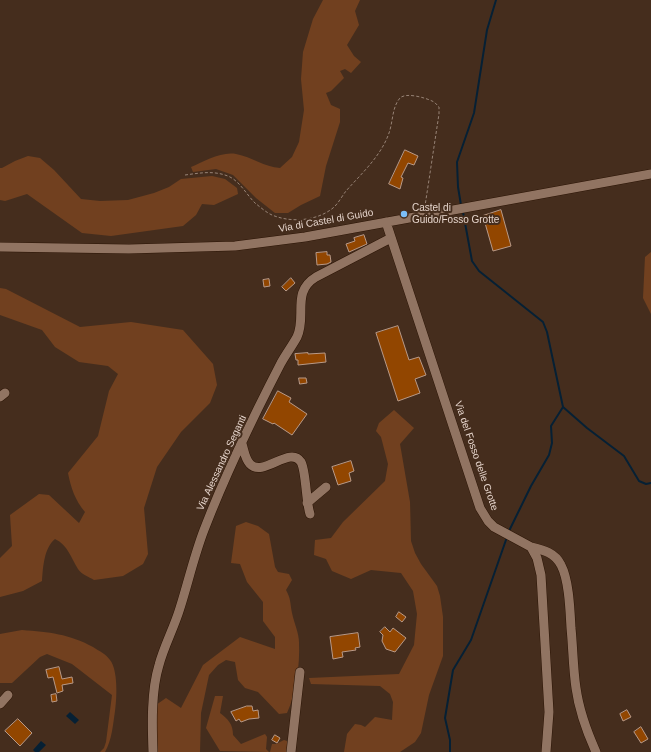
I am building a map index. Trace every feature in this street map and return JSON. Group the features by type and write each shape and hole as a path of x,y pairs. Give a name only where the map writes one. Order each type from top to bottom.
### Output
{"street":[{"name":"Via di Castel di Guido","path":"0,247 129,248 235,246 305,237 651,174"},
{"name":"Via del Fosso delle Grotte","path":"386,222 480,508 488,521 494,527 531,547 543,550 555,556 562,565 569,597 576,689 588,735 596,752"},
{"name":"Via Alessandro Seganti","path":"153,752 153,709 158,667 177,617 202,534 242,444 281,364 298,335 300,328 301,296 306,284 316,277 391,238"},
{"path":"242,444 249,463 254,467 259,468 291,457 298,459 302,465 310,514"},
{"path":"307,503 326,488"},
{"path":"531,547 537,558 541,575 549,712 546,752"},
{"path":"291,752 300,672"},
{"path":"0,704 8,695"}],"path":[{"path":"185,175 210,172 222,174 235,180 255,203 271,215 286,219 300,220 312,218 326,213 334,207 366,170 379,153 389,132 395,107 401,97 407,95 414,96 434,101 439,107 424,215"}],"shaded area":[{"path":"323,0 360,0 355,11 359,25 347,45 354,56 361,62 351,73 345,69 340,71 344,78 331,91 326,93 331,105 340,109 340,122 326,166 320,196 288,213 275,213 256,198 233,175 216,169 193,172 191,167 213,158 231,153 242,155 269,166 280,168 292,157 299,142 304,110 301,79 303,52 313,19"},
{"path":"28,156 40,158 54,170 81,199 100,201 128,200 154,193 169,187 181,179 212,176 225,179 237,188 238,194 214,205 202,204 196,215 183,226 111,236 82,233 27,194 5,201 0,200 0,168"},
{"path":"651,252 651,314 643,298 645,257"},
{"path":"0,288 6,289 80,327 131,322 183,330 213,364 217,385 210,403 181,432 157,467 144,508 148,554 143,564 123,576 94,580 88,577 79,571 66,548 55,539 48,547 46,553 42,581 23,591 0,597 0,558 12,546 10,515 39,494 49,495 79,523 85,512 74,494 68,473 98,436 109,391 118,374 108,366 79,362 55,347 42,330 0,315"},
{"path":"394,410 414,428 400,444 410,502 411,541 415,553 437,586 440,596 443,617 443,656 429,695 421,733 415,742 400,752 344,752 347,734 355,724 365,727 375,717 392,720 393,702 390,694 380,686 311,684 309,678 399,674 414,645 417,614 413,591 401,573 371,570 351,579 332,571 326,559 314,555 315,540 331,538 343,522 385,481 388,464 381,437 376,431 379,423"},
{"path":"246,522 258,526 269,534 275,567 278,572 289,574 292,580 286,590 290,599 299,639 299,652 297,679 293,697 287,713 279,714 258,692 245,688 238,680 235,662 226,660 218,665 209,675 201,713 200,752 157,752 156,705 166,698 181,708 203,665 240,637 275,649 275,637 263,621 263,602 247,582 240,564 231,563 236,526"},
{"path":"22,630 50,633 76,639 93,647 110,660 116,677 116,699 112,732 105,752 100,752 104,748 106,742 112,695 72,664 47,654 40,657 12,683 0,683 0,634"},
{"path":"215,696 223,696 220,713 230,722 233,735 241,744 265,734 267,737 266,749 269,752 220,751 206,728"},
{"path":"284,740 287,741 288,744 287,752 270,752 272,744 276,744"}],"water":[{"path":"70,712 79,720 75,724 66,716"},
{"path":"41,741 46,745 39,752 35,752 33,750"}],"building":[{"path":"405,150 418,156 414,165 408,163 401,177 403,178 400,189 389,184"},
{"path":"501,210 511,246 493,251 483,216"},
{"path":"364,235 367,244 349,252 346,244 355,241 354,238"},
{"path":"327,252 327,255 330,255 331,262 317,265 316,253"},
{"path":"291,278 295,283 286,291 282,287"},
{"path":"269,279 270,286 264,287 263,280"},
{"path":"398,326 409,360 419,357 426,375 415,379 420,393 398,401 376,333"},
{"path":"325,353 326,362 298,365 298,360 296,360 295,354"},
{"path":"299,378 306,378 307,383 300,384"},
{"path":"278,391 291,398 289,402 307,414 292,435 274,423 273,424 263,419"},
{"path":"351,461 354,471 349,473 351,481 338,485 332,467"},
{"path":"399,612 406,617 402,622 396,617"},
{"path":"385,627 390,632 393,628 406,638 395,652 386,649 382,641 383,635 380,632"},
{"path":"358,633 360,647 355,648 356,650 342,652 343,657 333,659 330,637"},
{"path":"59,667 62,679 72,677 73,683 62,685 63,691 57,693 53,677 48,678 46,670"},
{"path":"56,694 57,701 52,702 51,695"},
{"path":"247,706 252,706 253,711 258,710 259,718 241,722 239,719 236,721 231,712"},
{"path":"627,710 631,717 623,721 620,714"},
{"path":"18,719 32,733 20,746 5,731"},
{"path":"641,727 648,739 641,743 634,732"},
{"path":"275,735 280,738 277,743 272,740"}],"waterway":[{"path":"461,205 458,187 457,162 474,113 487,30 496,0"},
{"path":"463,212 472,261 479,271 543,322 547,332 563,407 551,426 552,443 549,455 531,486 509,531"},
{"path":"563,407 587,428 624,456 639,481 646,484 651,483"},
{"path":"450,752 450,740 445,718 453,670 471,640 507,537"}],"place":[{"name":"Castel di Guido/Fosso Grotte","path":"404,214"}]}
